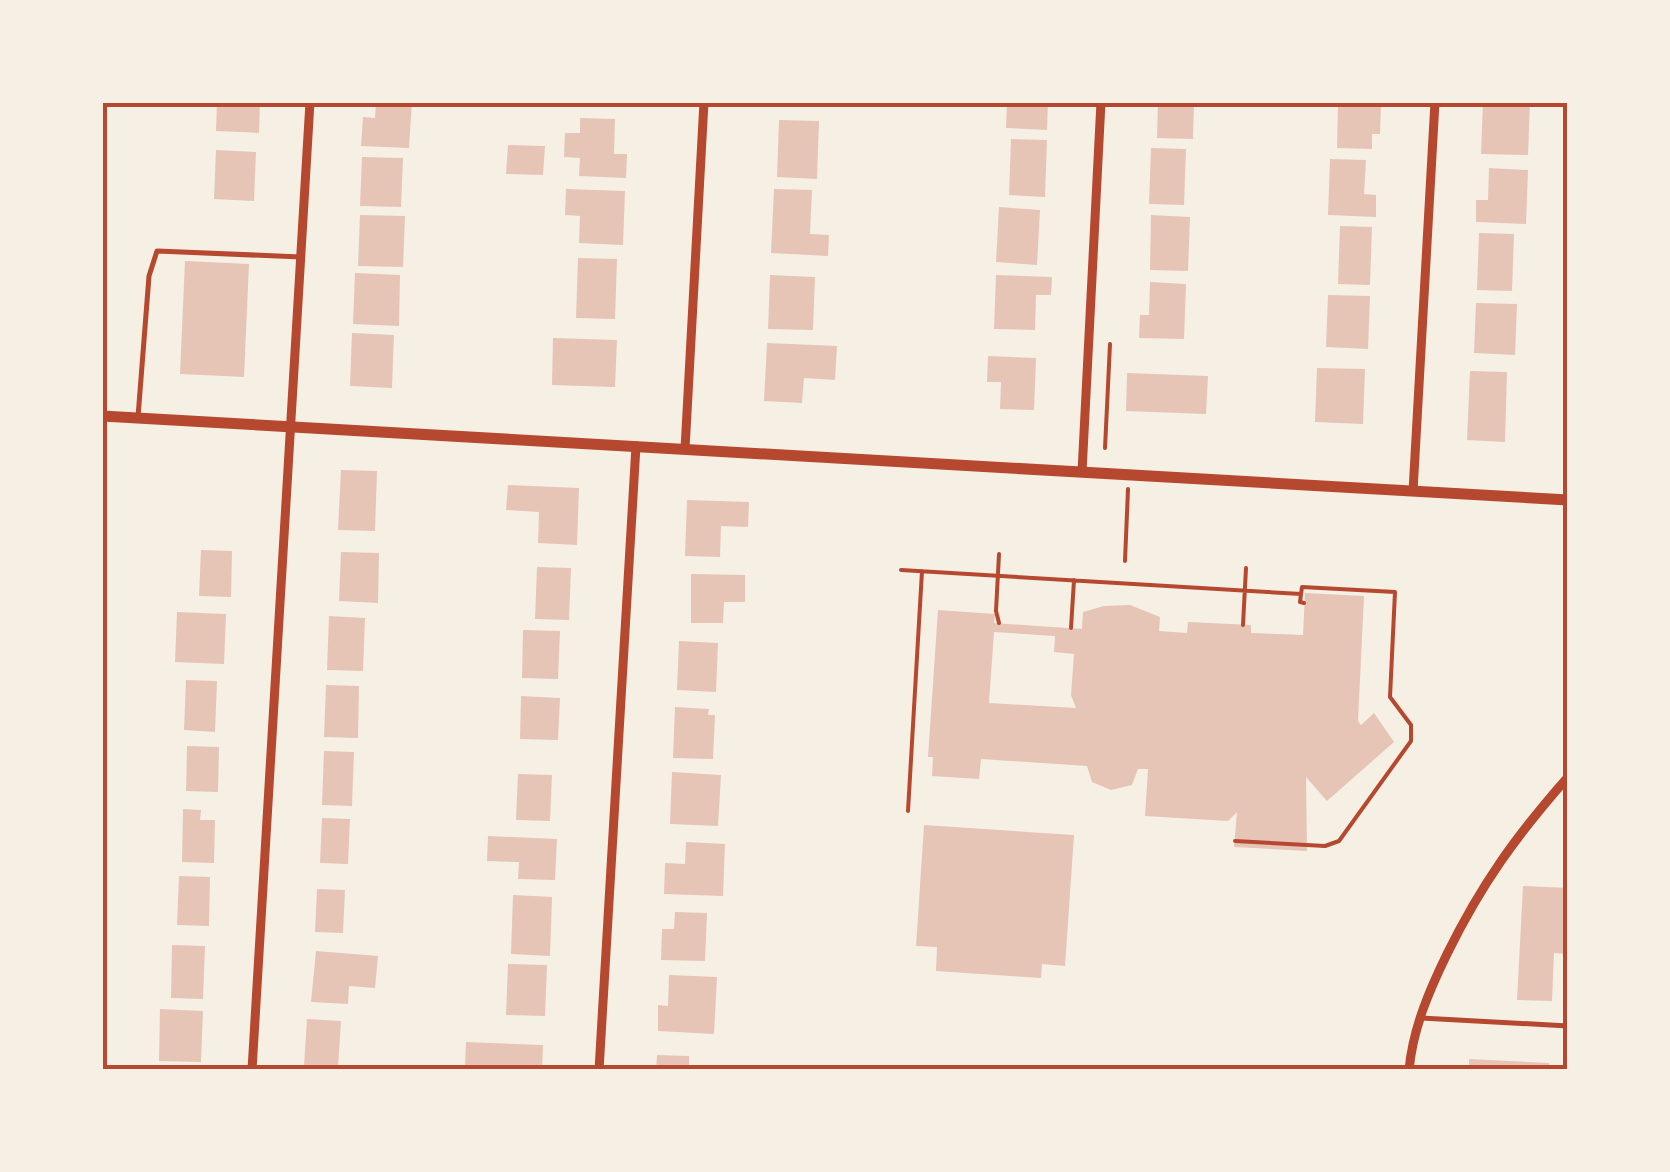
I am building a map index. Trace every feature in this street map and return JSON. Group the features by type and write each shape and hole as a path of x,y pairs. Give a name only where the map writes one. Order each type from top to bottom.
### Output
{"street":[{"path":"252,1070 310,102"},
{"path":"685,449 704,102"},
{"path":"1082,472 1101,102"},
{"path":"1414,491 1435,102"},
{"path":"102,416 1568,500"},
{"path":"599,1070 636,446"},
{"path":"1409,1070 1426,996 1480,890 1513,841 1565,785"}],"lane":[{"path":"138,418 149,276 157,250 301,257"},
{"path":"1420,1018 1568,1026"}],"path":[{"path":"1104,448 1110,344"},
{"path":"1126,562 1129,475"},
{"path":"999,554 999,623"},
{"path":"1243,625 1246,568"},
{"path":"901,570 1301,594"},
{"path":"908,811 922,571"},
{"path":"1071,628 1074,580"},
{"path":"1235,840 1325,846 1340,841 1411,741 1410,724 1390,697 1395,592 1302,587 1300,602 1304,602"}],"building":[{"path":"217,102 260,102 259,133 216,131"},
{"path":"376,102 412,102 409,148 361,146 363,117 375,118"},
{"path":"1007,102 1048,102 1047,130 1006,128"},
{"path":"1158,102 1194,102 1193,139 1157,138"},
{"path":"1338,102 1381,102 1380,134 1372,134 1372,149 1337,148"},
{"path":"1483,102 1530,103 1528,155 1481,154"},
{"path":"580,118 615,119 614,154 627,154 626,178 579,176 580,158 564,157 565,133 580,133"},
{"path":"779,120 819,121 817,179 777,177"},
{"path":"1011,139 1047,140 1045,197 1009,195"},
{"path":"508,145 545,146 543,175 506,174"},
{"path":"1151,148 1186,149 1184,205 1149,204"},
{"path":"216,150 256,152 254,201 214,199"},
{"path":"362,157 403,158 401,207 360,206"},
{"path":"1330,159 1366,160 1364,194 1376,195 1376,217 1328,215"},
{"path":"1489,168 1528,170 1526,224 1476,222 1476,200 1488,200"},
{"path":"566,189 625,191 623,245 579,243 580,216 565,215"},
{"path":"774,189 812,190 810,234 829,235 828,256 771,253"},
{"path":"999,207 1040,210 1037,265 996,262"},
{"path":"360,215 405,216 403,267 358,266"},
{"path":"1151,215 1190,217 1188,271 1150,270"},
{"path":"1340,226 1372,227 1370,285 1338,284"},
{"path":"1479,233 1514,234 1512,291 1477,290"},
{"path":"578,258 617,259 615,319 576,318"},
{"path":"185,261 249,264 244,377 180,374"},
{"path":"355,273 400,275 399,326 353,324"},
{"path":"770,275 815,277 813,330 768,329"},
{"path":"996,275 1052,277 1051,295 1036,295 1035,330 994,329"},
{"path":"1150,282 1186,284 1184,339 1139,338 1140,315 1149,315"},
{"path":"1328,295 1370,296 1368,349 1326,347"},
{"path":"1476,303 1517,304 1515,355 1474,353"},
{"path":"352,333 394,335 392,388 350,386"},
{"path":"553,338 617,340 615,387 552,385"},
{"path":"767,343 837,346 835,380 804,378 802,403 764,401"},
{"path":"988,356 1036,358 1034,410 1000,409 1001,382 987,382"},
{"path":"1317,368 1365,369 1363,424 1315,422"},
{"path":"1470,371 1507,372 1505,442 1467,440"},
{"path":"1127,373 1208,376 1206,414 1126,411"},
{"path":"341,470 377,471 375,531 338,530"},
{"path":"508,485 579,488 577,545 538,543 539,512 506,510"},
{"path":"687,500 749,502 748,527 721,526 720,557 685,556"},
{"path":"201,550 232,551 231,597 199,596"},
{"path":"341,552 379,553 378,603 339,601"},
{"path":"537,567 571,568 569,620 535,619"},
{"path":"691,574 745,575 745,602 724,602 723,623 691,623"},
{"path":"1305,593 1364,596 1358,721 1361,725 1374,713 1394,742 1327,801 1306,777 1307,851 1234,847 1237,812 1228,821 1145,816 1148,769 1138,769 1132,785 1111,790 1092,782 1087,766 981,759 979,779 932,776 933,757 928,757 938,610 995,614 994,623 1082,629 1083,612 1130,605 1160,617 1159,631 1187,633 1188,622 1251,625 1251,633 1303,635","holes":["994,632 1055,636 1054,652 1074,654 1071,695 1076,708 989,703"]},
{"path":"177,612 226,614 224,664 175,662"},
{"path":"329,616 365,618 363,671 327,670"},
{"path":"523,630 560,631 558,679 522,678"},
{"path":"679,641 718,643 716,692 677,690"},
{"path":"186,680 217,681 215,732 184,730"},
{"path":"326,685 359,686 358,738 324,737"},
{"path":"521,696 560,698 558,740 520,739"},
{"path":"675,707 709,709 708,715 715,715 713,759 673,758"},
{"path":"187,746 219,747 218,792 186,791"},
{"path":"324,751 354,752 352,806 322,805"},
{"path":"672,772 721,775 718,826 670,824"},
{"path":"518,774 552,775 550,821 516,820"},
{"path":"183,809 201,810 200,820 215,820 214,863 182,862"},
{"path":"322,818 350,819 348,864 320,863"},
{"path":"924,825 1074,835 1065,966 1042,964 1041,978 936,971 937,947 916,946"},
{"path":"488,836 557,839 555,880 518,879 519,862 487,861"},
{"path":"686,842 725,844 723,896 664,894 665,863 685,864"},
{"path":"179,876 210,877 209,926 177,925"},
{"path":"1523,886 1568,888 1567,954 1554,953 1552,1001 1517,1000"},
{"path":"317,889 345,890 343,933 315,932"},
{"path":"513,895 552,897 550,956 511,954"},
{"path":"675,912 707,913 705,961 661,960 662,929 674,929"},
{"path":"172,945 205,946 203,999 171,998"},
{"path":"316,951 378,956 375,988 349,986 348,1004 311,1002"},
{"path":"508,964 547,965 545,1016 506,1015"},
{"path":"669,975 717,977 714,1034 658,1031 658,1005 668,1006"},
{"path":"160,1009 203,1011 201,1062 159,1061"},
{"path":"307,1019 341,1021 338,1068 304,1066"},
{"path":"466,1042 543,1045 542,1070 465,1068"},
{"path":"657,1055 689,1056 689,1070 656,1070"},
{"path":"1469,1059 1549,1063 1549,1070 1469,1070"}]}
